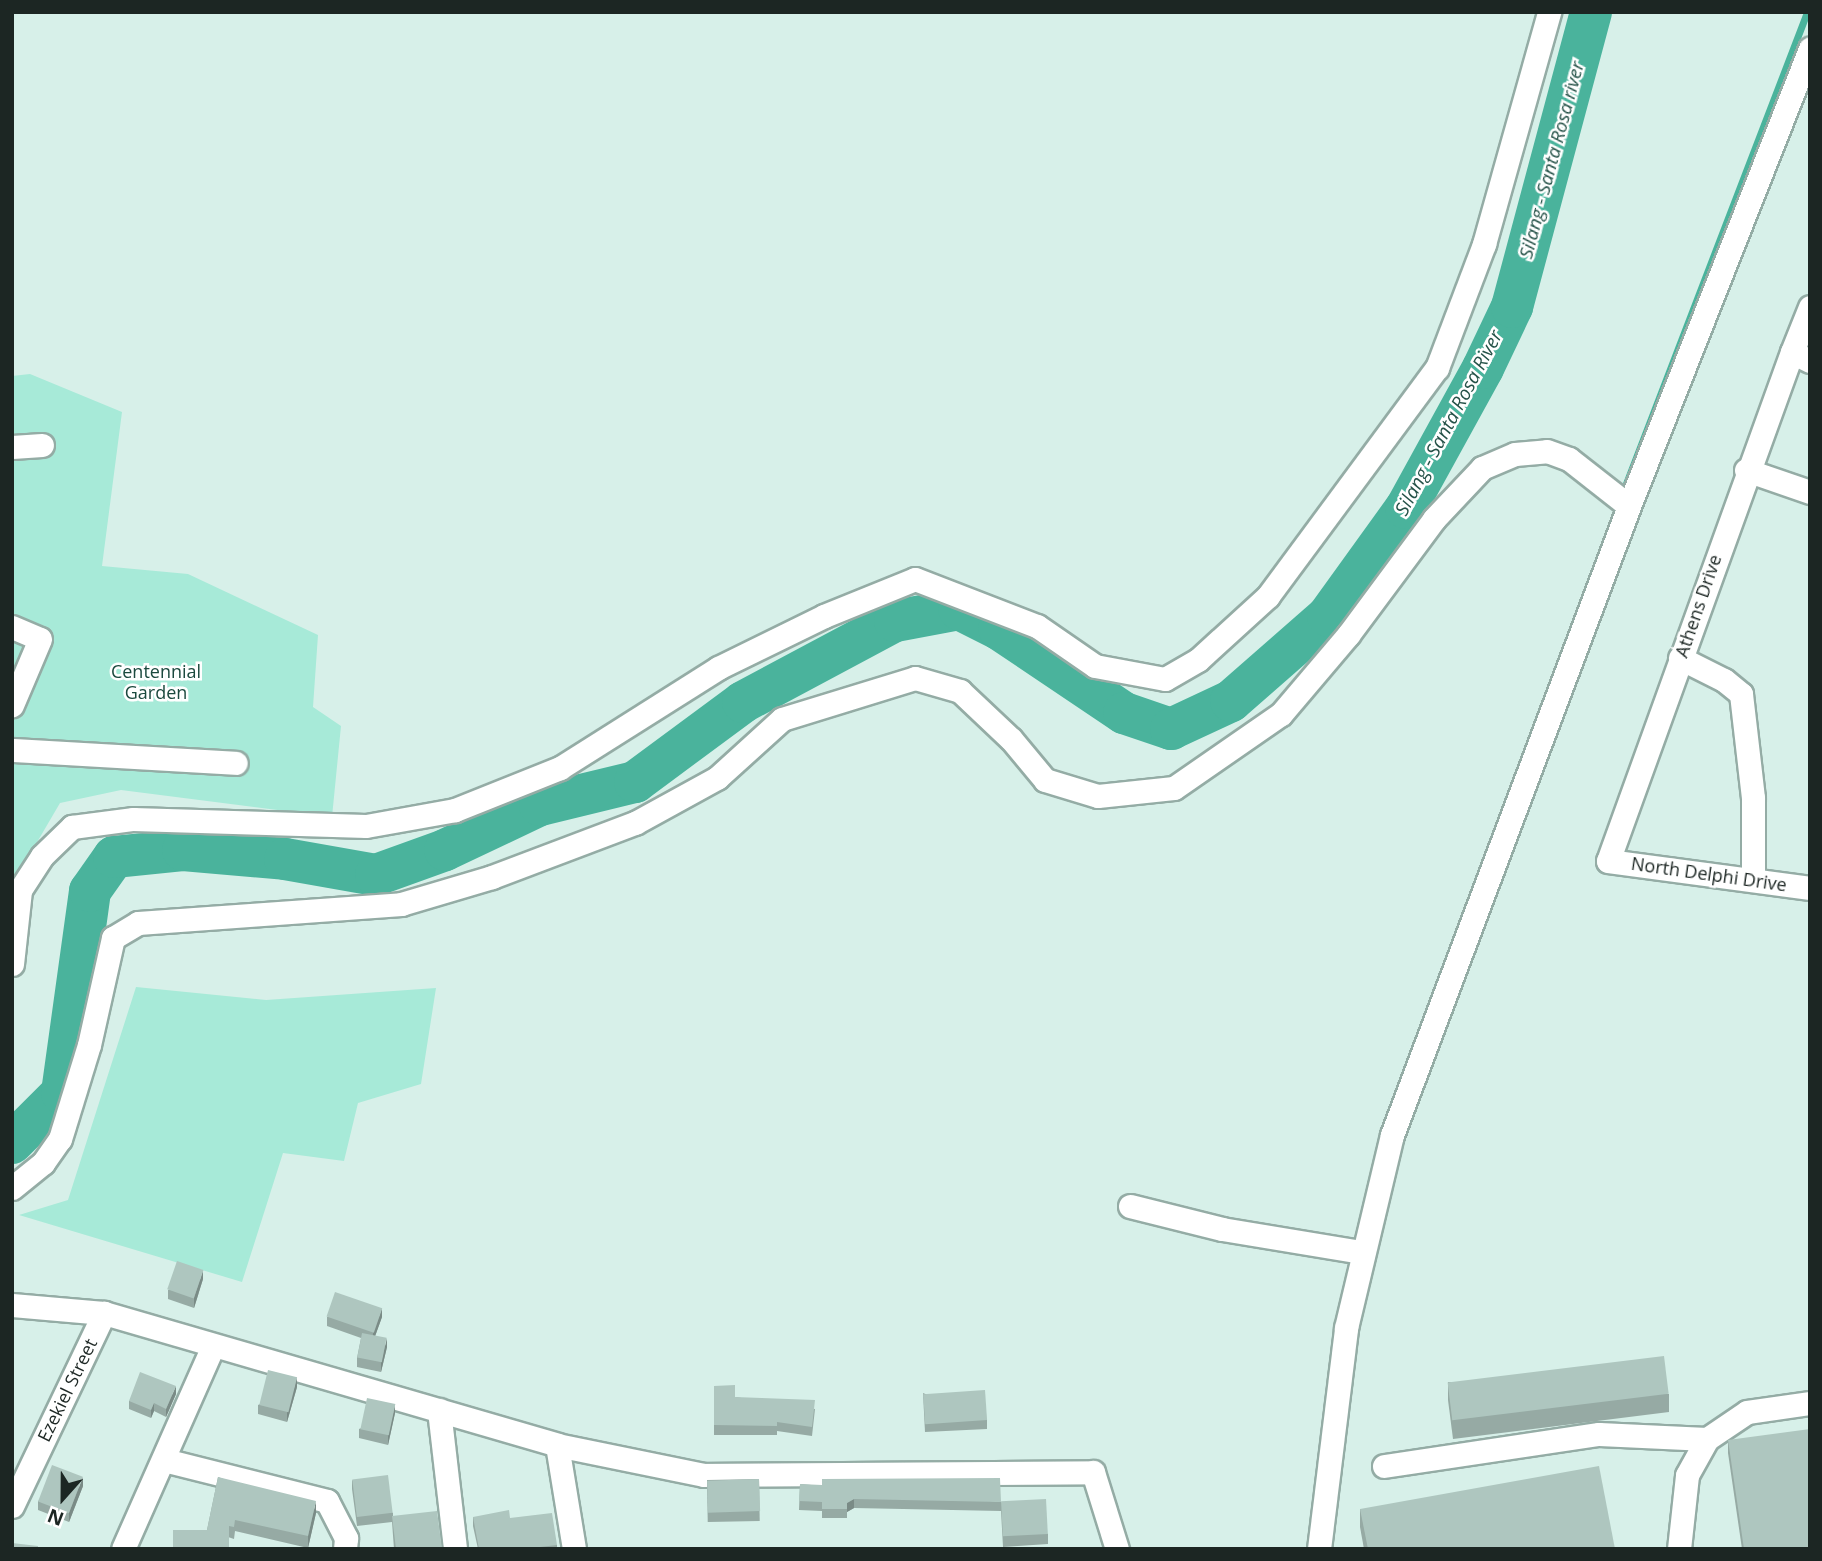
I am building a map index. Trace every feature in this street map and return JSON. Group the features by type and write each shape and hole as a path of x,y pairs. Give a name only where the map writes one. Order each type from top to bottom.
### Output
{"street":[{"path":"12,964 20,890 42,856 72,827 134,819 366,826 455,810 560,768 718,668 824,615 915,579 1037,626 1095,666 1165,679 1198,660 1268,596 1437,368 1484,244 1549,12"},
{"path":"1319,1549 1337,1388 1361,1252 1392,1135 1629,506 1810,49"},
{"name":"Athens Drive","path":"1608,861 1746,470 1801,357 1810,307"},
{"path":"12,447 42,445"},
{"path":"12,1188 43,1163 60,1139 89,1045 113,938 138,923 401,904 492,877 635,823 717,778 782,719 915,678 960,691 1011,739 1045,780 1098,796 1174,788 1281,714 1348,635 1434,519 1482,468 1515,454 1547,451 1569,459 1629,506"},
{"path":"1746,470 1810,492"},
{"path":"12,627 40,639 12,705"},
{"path":"1680,658 1741,694 1753,798 1753,880"},
{"path":"12,750 236,763"},
{"name":"North Delphi Drive","path":"1608,861 1810,888"},
{"path":"1130,1206 1222,1229 1361,1252"},
{"path":"12,1305 104,1313 557,1445 704,1475 1093,1472 1117,1549"},
{"name":"Ezekiel Street","path":"12,1506 104,1313"},
{"path":"123,1549 213,1346"},
{"path":"1679,1549 1687,1475 1707,1439 1747,1412 1810,1403"},
{"path":"439,1410 455,1549"},
{"path":"1384,1466 1599,1434 1707,1439"},
{"path":"557,1445 574,1549"},
{"path":"164,1460 327,1501 346,1538 345,1549"}],"green space":[{"name":"Centennial Garden","path":"30,374 122,412 102,566 188,574 318,635 313,707 341,726 332,817 121,790 60,803 12,885 12,376"},
{"path":"136,987 266,1000 436,988 421,1084 358,1103 344,1161 283,1153 242,1282 19,1215 68,1200"}],"building":[{"path":"177,1261 203,1270 194,1298 167,1289"},
{"path":"335,1292 382,1308 374,1333 327,1317"},
{"path":"12,1317 14,1348 12,1348"},
{"path":"362,1333 387,1338 382,1362 357,1358"},
{"path":"1664,1356 1669,1394 1452,1420 1448,1383"},
{"path":"268,1370 297,1377 288,1412 259,1405"},
{"path":"140,1372 176,1386 166,1409 154,1403 151,1410 129,1401"},
{"path":"735,1385 735,1397 815,1400 812,1427 777,1422 777,1426 714,1425 714,1386"},
{"path":"985,1390 987,1420 925,1424 923,1394"},
{"path":"367,1398 395,1404 389,1435 360,1429"},
{"path":"1810,1429 1810,1549 1744,1549 1728,1440"},
{"path":"52,1465 83,1477 69,1513 38,1501"},
{"path":"1599,1466 1615,1549 1368,1549 1360,1509"},
{"path":"388,1475 393,1513 357,1517 352,1479"},
{"path":"218,1477 316,1501 308,1536 235,1520 234,1527 229,1526 229,1549 173,1549 173,1530 207,1530"},
{"path":"1000,1478 1001,1502 854,1499 847,1503 847,1509 822,1509 822,1502 799,1501 800,1484 822,1485 822,1479"},
{"path":"759,1479 760,1511 708,1513 707,1481"},
{"path":"1046,1499 1048,1534 1003,1536 1001,1501"},
{"path":"509,1510 510,1518 552,1513 557,1545 523,1549 479,1549 473,1517"},
{"path":"437,1511 442,1549 396,1549 392,1516"},
{"path":"12,1543 38,1546 38,1549 12,1549"}],"waterway":[{"name":"Silang - Santa Rosa River","path":"12,1143 62,1093 90,891 114,857 183,850 285,859 376,875 445,850 540,805 635,782 743,702 895,621 959,609 999,629 1124,713 1171,729 1231,701 1328,616 1406,508 1483,368 1512,307 1591,12"},
{"path":"1622,494 1807,12"}],"water label":[{"name":"Silang - Santa Rosa river","path":"1552,160"}]}
